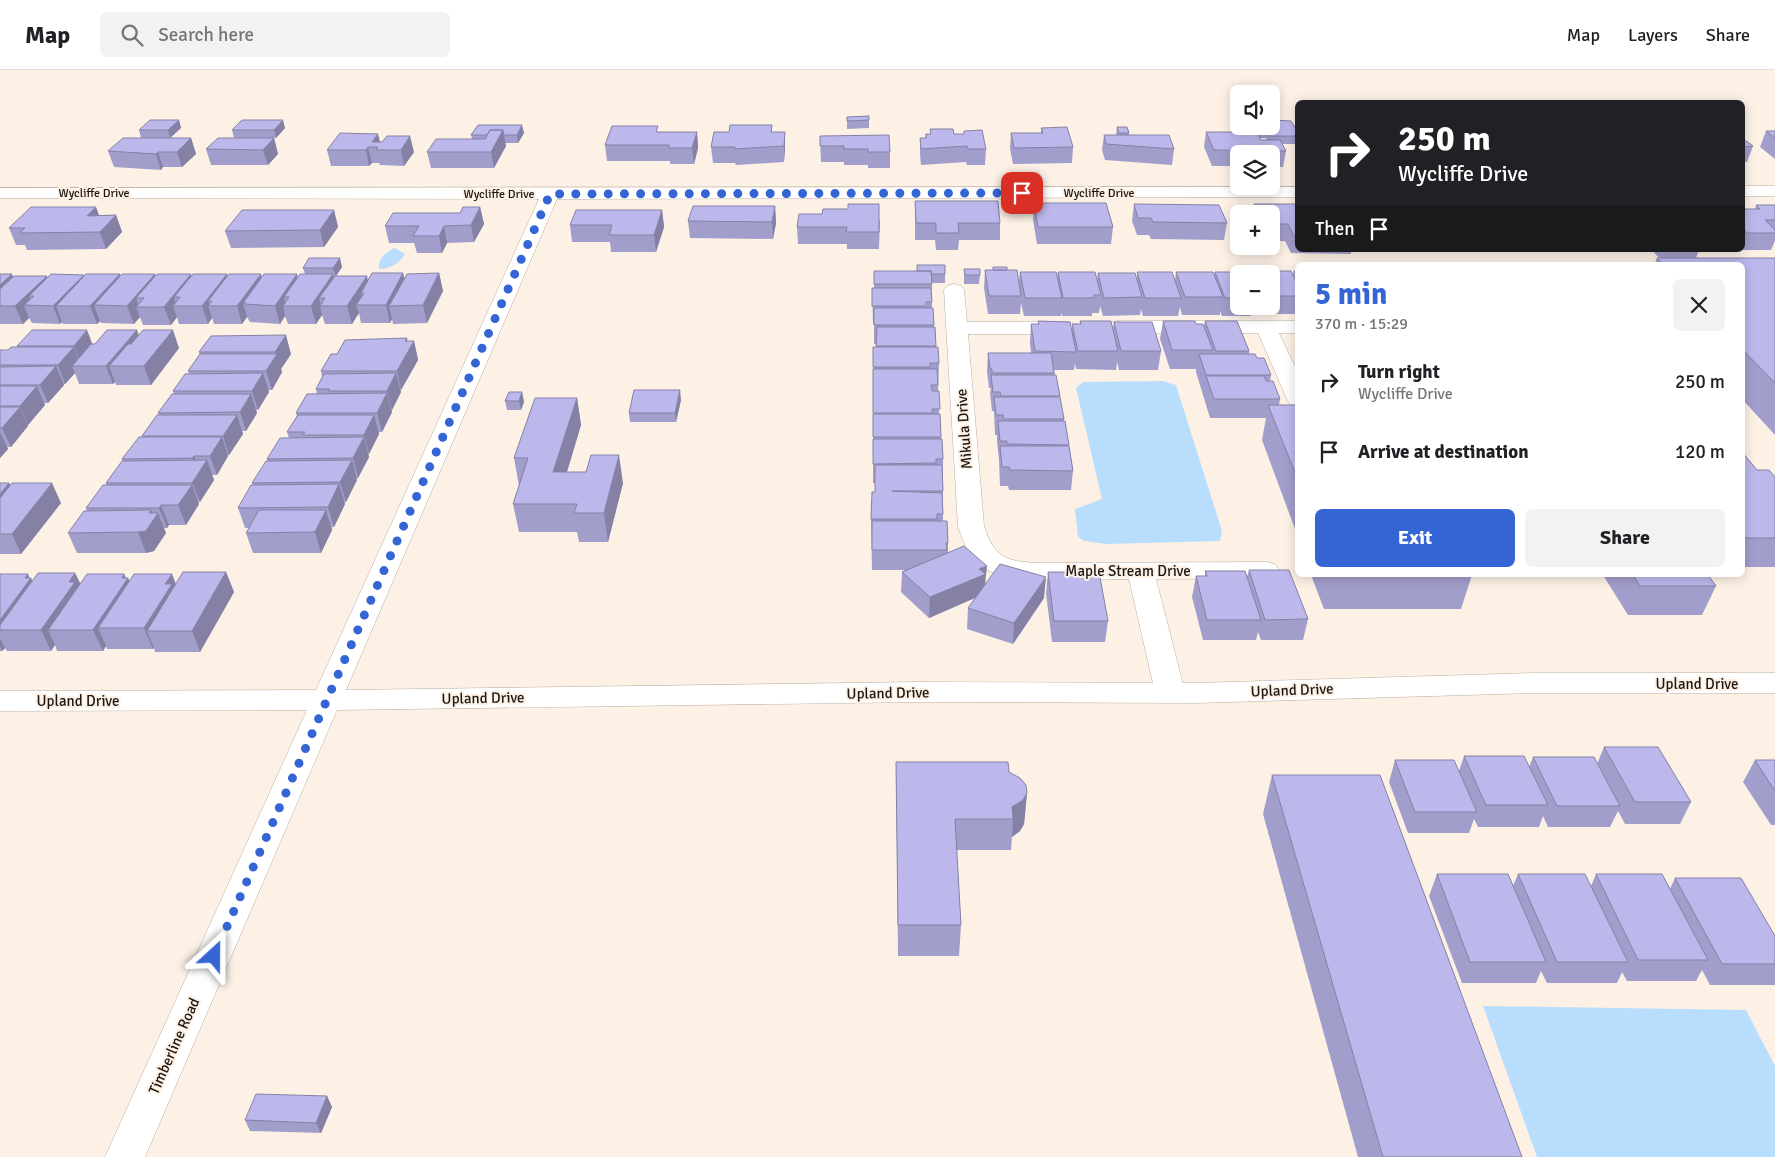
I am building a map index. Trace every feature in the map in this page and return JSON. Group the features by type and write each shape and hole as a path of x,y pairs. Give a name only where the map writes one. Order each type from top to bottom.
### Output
{"street":[{"path":"1745,191 1775,191"},
{"name":"Wycliffe Drive","path":"0,193 1295,192"},
{"name":"Timberline Road","path":"125,1157 550,194"},
{"name":"Mikula Drive","path":"954,290 971,526 975,544 992,562"},
{"path":"1266,327 1295,392"},
{"path":"958,328 1295,327"},
{"name":"Maple Stream Drive","path":"992,562 1013,570 1036,571 1266,570"},
{"path":"1142,571 1170,692"},
{"name":"Upland Drive","path":"0,701 326,700 917,692 1170,692 1534,683 1775,684"}],"water":[{"path":"395,248 405,254 403,257 391,267 379,269 383,256"},
{"path":"1163,381 1176,385 1222,531 1220,541 1106,544 1084,541 1078,537 1075,509 1102,499 1076,388 1083,382"},
{"path":"1483,1006 1746,1010 1775,1066 1775,1157 1537,1157"}],"building":[{"path":"869,116 869,120 847,121 847,117"},
{"path":"150,120 179,120 168,130 139,130"},
{"path":"242,120 283,120 274,130 232,130"},
{"path":"1280,120 1291,121 1295,127 1295,136 1270,136 1280,135"},
{"path":"478,125 522,125 517,135 504,135 503,130 490,130 487,135 471,135"},
{"path":"730,125 772,125 771,132 785,132 784,146 735,149 735,147 711,147 714,132 729,132"},
{"path":"612,126 658,126 656,132 697,132 692,148 669,148 669,145 605,145"},
{"path":"1067,127 1073,147 1014,148 1011,133 1043,133 1041,128"},
{"path":"1117,127 1127,127 1129,133 1119,133"},
{"path":"930,129 953,129 954,134 964,134 964,131 982,130 986,149 968,149 967,146 921,149 920,138 926,138 926,134 931,134"},
{"path":"490,130 503,130 491,152 427,152 436,139 485,139"},
{"path":"1766,131 1775,131 1775,138"},
{"path":"1206,132 1230,132 1230,135 1258,135 1261,140 1280,140 1286,151 1280,151 1280,145 1230,145 1230,150 1214,150"},
{"path":"340,133 378,134 372,142 382,142 387,136 410,136 401,150 376,150 378,147 368,147 366,150 327,150"},
{"path":"889,135 890,152 868,152 868,149 844,149 844,146 820,146 820,136"},
{"path":"1104,135 1169,135 1174,149 1106,144"},
{"path":"123,138 191,138 177,152 158,152 156,154 108,151"},
{"path":"218,138 274,138 263,150 206,149"},
{"path":"1745,140 1753,146 1745,147"},
{"path":"915,201 998,201 1000,223 958,223 959,233 936,233 936,223 916,223"},
{"path":"1034,203 1106,203 1113,227 1038,227"},
{"path":"848,204 879,204 879,232 846,232 847,227 797,227 799,214 822,214 823,209 848,209"},
{"path":"1134,204 1219,205 1227,223 1153,222 1151,218 1138,218"},
{"path":"1254,204 1295,204 1295,236 1288,224 1280,224 1280,205"},
{"path":"1756,205 1775,205 1775,220 1765,220 1775,230 1775,233 1747,233 1745,231 1745,209 1760,209"},
{"path":"693,206 775,206 772,222 688,221"},
{"path":"31,207 96,207 87,216 116,215 100,232 20,233 25,228 9,228"},
{"path":"463,207 480,207 471,225 444,226 439,236 413,236 419,226 385,226 393,213 460,213"},
{"path":"242,210 334,210 320,230 225,231"},
{"path":"576,210 662,210 654,235 609,235 612,225 570,225"},
{"path":"309,258 340,258 333,268 303,268"},
{"path":"1657,258 1775,258 1775,383 1745,352 1745,262 1660,262"},
{"path":"917,265 945,265 945,274 917,271"},
{"path":"993,267 1007,267 1007,270 993,270"},
{"path":"964,269 980,269 980,275 965,275"},
{"path":"985,270 1017,270 1021,296 989,296"},
{"path":"874,271 931,271 932,284 874,284"},
{"path":"1280,271 1291,271 1295,279 1295,296 1280,296"},
{"path":"1020,272 1056,272 1062,298 1025,298"},
{"path":"1058,272 1095,272 1101,295 1094,295 1094,298 1063,298"},
{"path":"1137,272 1172,272 1181,298 1145,298"},
{"path":"1176,272 1213,272 1223,297 1185,297"},
{"path":"1215,272 1230,272 1230,298 1225,298"},
{"path":"372,273 403,273 386,305 356,305 364,293 361,293"},
{"path":"439,273 423,305 389,306 407,274"},
{"path":"1098,273 1135,273 1142,297 1104,298"},
{"path":"0,274 12,274 0,285"},
{"path":"51,274 84,275 53,306 24,305 34,296 29,296"},
{"path":"86,274 120,274 90,306 56,306"},
{"path":"122,274 155,274 127,306 94,305"},
{"path":"157,274 191,274 164,307 136,307 144,298 136,298"},
{"path":"193,274 227,274 202,306 173,306 180,297 174,297"},
{"path":"229,274 261,274 237,306 208,306 212,301 208,301"},
{"path":"264,274 297,274 275,306 243,303"},
{"path":"300,274 333,274 311,306 283,306 289,297 284,297"},
{"path":"14,276 47,276 15,306 0,306 0,289"},
{"path":"335,276 367,276 347,306 320,306 325,298 319,298"},
{"path":"872,288 931,288 932,302 926,302 926,306 872,306"},
{"path":"874,308 933,308 934,325 874,325"},
{"path":"1038,321 1070,322 1076,352 1035,351 1031,324 1039,324"},
{"path":"1080,321 1111,321 1118,351 1078,351 1072,324 1081,324"},
{"path":"1163,321 1195,321 1196,324 1203,324 1213,350 1172,350"},
{"path":"1205,321 1237,321 1249,351 1216,351"},
{"path":"1114,322 1152,322 1161,351 1121,351"},
{"path":"877,327 935,327 936,346 876,346"},
{"path":"32,330 87,330 74,346 17,346"},
{"path":"107,330 137,330 106,366 72,366 91,344 95,344"},
{"path":"143,330 173,330 144,366 109,366 128,344 131,344"},
{"path":"286,335 275,352 199,352 211,336"},
{"path":"407,338 405,341 414,341 397,371 321,371 331,354 337,354 345,340"},
{"path":"11,347 74,347 58,365 0,365 0,350 8,350"},
{"path":"873,347 938,347 939,363 930,363 930,367 873,367"},
{"path":"988,353 1051,353 1054,373 992,373"},
{"path":"200,354 277,354 266,371 188,371"},
{"path":"1199,354 1255,354 1257,358 1264,358 1271,375 1206,375"},
{"path":"56,366 40,385 0,385 0,367"},
{"path":"873,369 937,369 938,385 931,385 932,391 939,391 940,409 932,409 933,413 873,413"},
{"path":"263,373 252,391 173,391 185,374"},
{"path":"396,373 387,391 328,391 330,389 316,389 324,374"},
{"path":"991,375 1056,375 1060,396 1001,396 1000,392 993,392"},
{"path":"1206,376 1264,376 1266,381 1273,381 1280,399 1214,399"},
{"path":"0,386 37,386 20,406 0,406"},
{"path":"634,390 680,390 675,413 629,413"},
{"path":"509,392 522,392 519,401 505,401"},
{"path":"387,393 377,413 296,413 307,394"},
{"path":"172,394 251,394 240,412 158,413"},
{"path":"994,397 1060,397 1064,419 1004,419 1003,415 996,415"},
{"path":"535,398 577,398 553,472 586,472 591,455 619,455 604,513 574,513 577,504 513,504 528,458 514,458"},
{"path":"1268,405 1295,405 1295,472"},
{"path":"0,407 20,407 2,428 0,428"},
{"path":"873,414 940,414 941,437 873,437"},
{"path":"157,415 237,415 223,436 142,436"},
{"path":"298,415 374,415 364,435 303,435 305,432 287,432"},
{"path":"998,421 1065,421 1069,445 1007,444 1007,441 1000,441"},
{"path":"139,437 222,437 210,456 122,459"},
{"path":"364,437 353,458 267,459 280,438"},
{"path":"873,439 942,439 943,459 936,459 936,463 873,464"},
{"path":"1000,446 1069,446 1073,471 1010,470 1009,467 1002,467"},
{"path":"1745,456 1757,470 1769,470 1775,477 1775,538 1745,538"},
{"path":"207,460 192,483 106,483 122,461"},
{"path":"352,460 340,482 252,483 266,461"},
{"path":"875,465 942,465 943,491 892,491 942,493 943,514 937,514 937,519 871,519 872,492 875,492"},
{"path":"0,483 9,483 0,494"},
{"path":"12,483 52,483 12,534 0,534 0,498"},
{"path":"339,484 328,507 238,508 251,485"},
{"path":"103,485 192,485 178,505 161,505 159,508 86,508"},
{"path":"151,510 149,513 158,513 146,531 68,533 84,511"},
{"path":"259,510 326,510 315,532 246,533"},
{"path":"872,521 947,521 947,550 872,550"},
{"path":"964,546 987,566 979,569 986,574 930,597 902,572"},
{"path":"1000,564 1046,577 1014,623 968,608"},
{"path":"1249,570 1289,570 1308,619 1265,620"},
{"path":"1205,571 1245,571 1261,620 1207,620 1196,576 1207,576"},
{"path":"183,572 226,572 192,631 147,631"},
{"path":"1048,572 1099,572 1108,621 1054,621"},
{"path":"38,573 75,573 69,582 75,582 41,630 0,630 0,625"},
{"path":"0,574 28,574 25,578 31,578 0,620"},
{"path":"87,574 124,574 122,578 128,578 93,630 48,630"},
{"path":"134,574 172,574 165,584 172,584 144,628 98,628"},
{"path":"1634,577 1709,577 1716,586 1640,586"},
{"path":"1604,747 1658,747 1691,802 1635,802"},
{"path":"1464,756 1524,756 1548,805 1486,805"},
{"path":"1533,757 1594,757 1620,806 1557,806"},
{"path":"1395,760 1454,760 1477,812 1415,812"},
{"path":"1755,760 1775,760 1775,791"},
{"path":"896,762 1008,762 1009,772 1020,778 1026,785 1027,793 1023,800 1012,807 1013,819 955,819 961,925 898,925"},
{"path":"1272,775 1380,775 1522,1157 1383,1157"},
{"path":"1437,874 1508,874 1546,962 1470,962"},
{"path":"1518,874 1585,874 1628,962 1557,962"},
{"path":"1596,874 1662,874 1708,960 1638,960"},
{"path":"1675,878 1741,878 1775,936 1775,964 1722,964"},
{"path":"256,1094 327,1096 316,1123 245,1120"}],"route":[{"path":"214,956 550,194 1022,193"}]}
